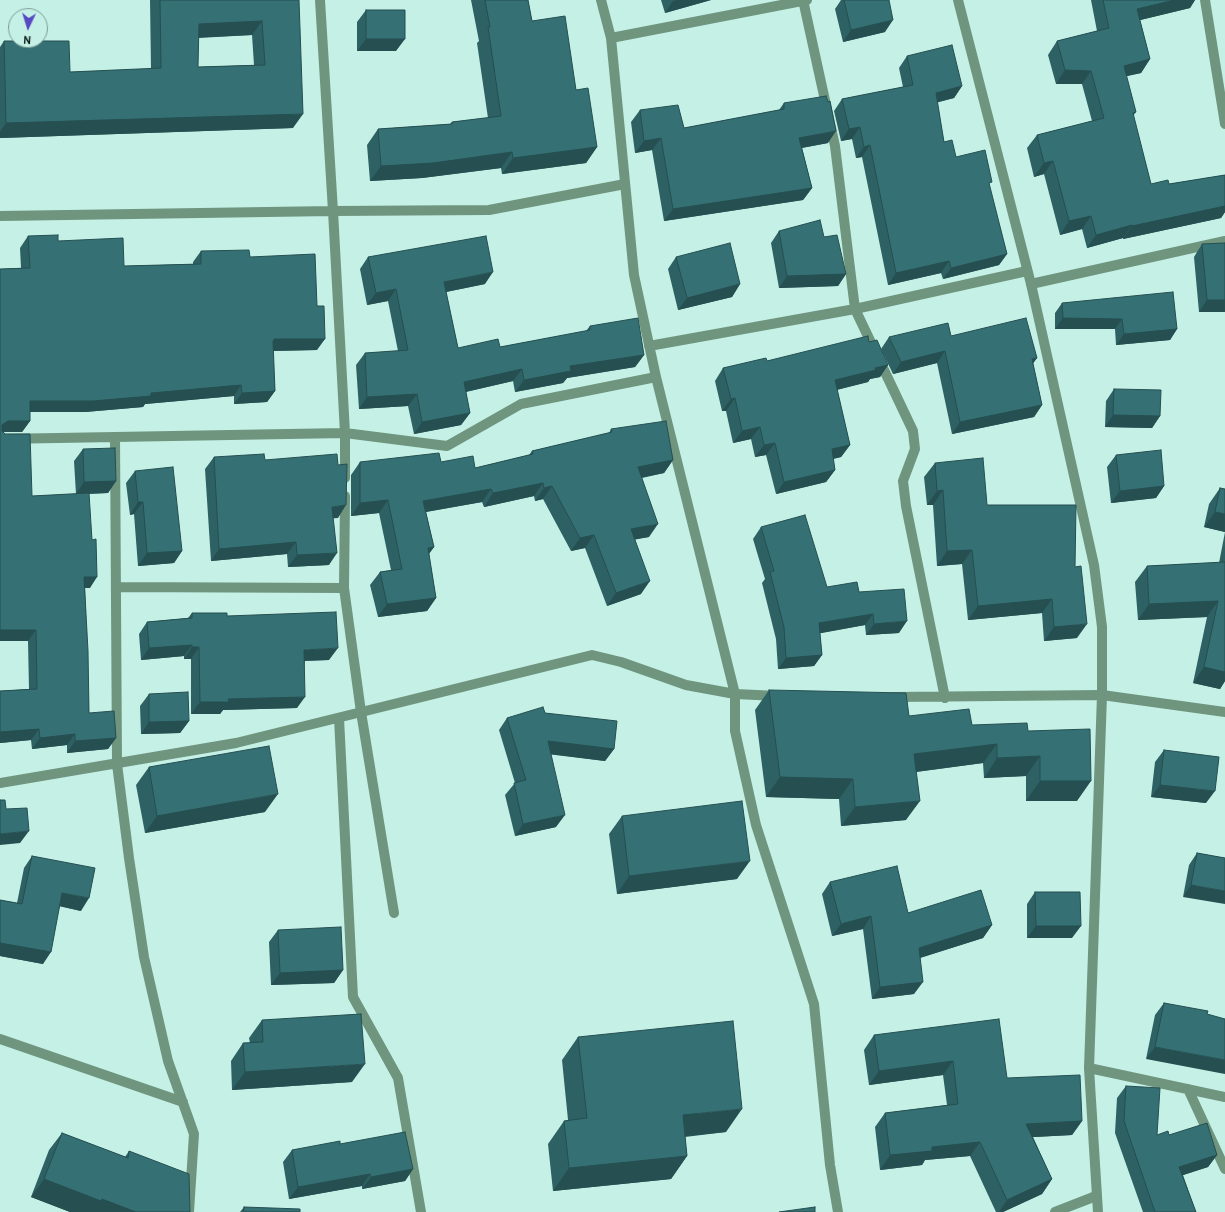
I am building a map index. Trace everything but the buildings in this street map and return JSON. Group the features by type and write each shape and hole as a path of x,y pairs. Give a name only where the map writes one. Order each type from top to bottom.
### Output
{"street":[{"path":"320,0 345,433 344,588 361,712 394,913"},
{"path":"601,0 611,38 634,275 656,377 735,694 735,731 756,825 814,1004 830,1165 838,1212"},
{"path":"611,38 805,0 835,146 855,308 913,432 915,449 903,481 906,506 945,698"},
{"path":"958,0 1031,284 1094,565 1102,627 1102,695 1089,1068 1098,1212"},
{"path":"1205,0 1225,124"},
{"path":"0,216 488,210 625,184"},
{"path":"1031,284 1225,241"},
{"path":"649,346 855,308 1027,271"},
{"path":"0,439 345,433 446,446 520,404 656,377"},
{"path":"115,437 117,764 144,957 168,1061 194,1134 189,1212"},
{"path":"116,587 344,588"},
{"path":"0,784 236,743 592,655 622,662 686,685 735,694 789,696"},
{"path":"882,697 945,698 1102,695 1225,712"},
{"path":"339,718 353,997 398,1078 421,1212"},
{"path":"0,1038 183,1102"},
{"path":"1089,1068 1225,1097"},
{"path":"1188,1089 1225,1169"},
{"path":"1055,1212 1096,1196"}]}
